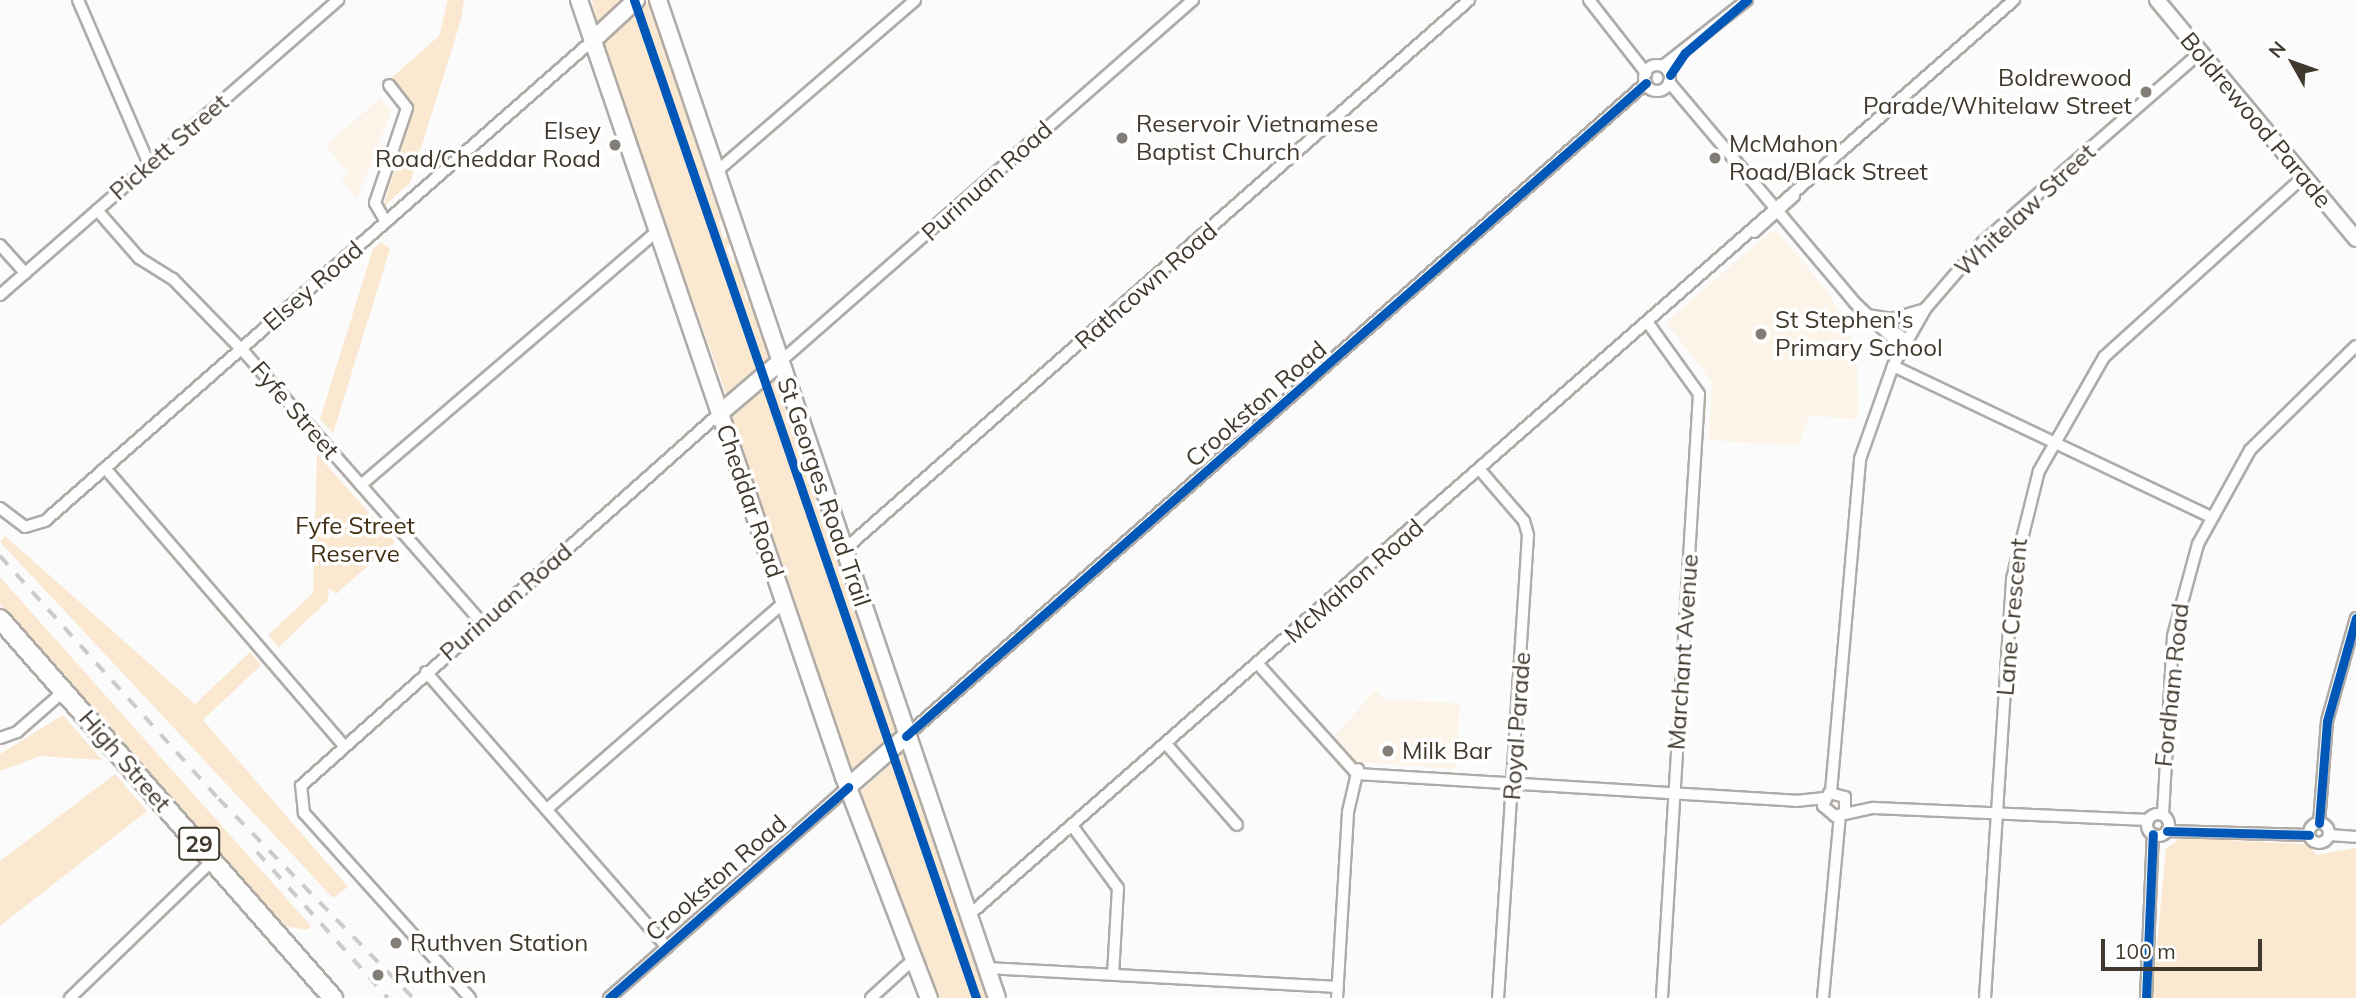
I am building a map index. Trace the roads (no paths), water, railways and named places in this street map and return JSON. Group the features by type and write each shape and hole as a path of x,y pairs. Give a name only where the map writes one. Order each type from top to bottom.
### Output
{"main road":[{"name":"Cheddar Road","path":"579,0 848,787 929,998"},
{"path":"593,40 636,0"},
{"path":"658,0 997,998"},
{"path":"720,413 781,361"},
{"name":"High Street","path":"0,620 333,998"},
{"path":"848,787 906,736"}],"street":[{"path":"78,0 149,164"},
{"name":"Pickett Street","path":"0,295 338,0"},
{"path":"716,172 915,0"},
{"name":"Purinuan Road","path":"781,361 1194,0"},
{"name":"Rathcown Road","path":"1447,22 1461,0"},
{"name":"Rathcown Road","path":"845,549 1469,0"},
{"path":"1588,0 1637,55 1651,84 1680,103 1900,353 1930,378 2210,516"},
{"path":"1651,84 1747,0"},
{"name":"McMahon Road","path":"969,915 1167,745 2014,0"},
{"name":"Boldrewood Parade","path":"2157,0 2356,239"},
{"name":"Elsey Road","path":"0,508 30,528 105,468 593,40"},
{"name":"Whitelaw Street","path":"1836,796 1860,459 1900,353 1926,308 1983,242 2200,53"},
{"path":"1637,55 1665,72 1680,103"},
{"path":"1651,84 1665,72"},
{"name":"Crookston Road","path":"906,736 1651,84"},
{"path":"386,222 375,203 407,108 389,85"},
{"name":"Lane Crescent","path":"1985,998 2012,579 2021,523 2052,439 2104,357 2132,328 2304,176"},
{"name":"Fyfe Street","path":"96,210 240,350 482,623"},
{"path":"361,485 658,230"},
{"path":"0,245 25,273"},
{"path":"1867,315 1891,319 1926,308"},
{"name":"Marchant Avenue","path":"1648,323 1699,394 1662,998"},
{"name":"Fordham Road","path":"2146,998 2173,636 2210,516 2268,430 2356,346"},
{"name":"Purinuan Road","path":"470,998 304,813 299,796 306,778 720,413"},
{"path":"105,468 346,742"},
{"name":"Royal Parade","path":"1480,470 1524,520 1528,535 1499,998"},
{"path":"547,809 784,602"},
{"path":"2309,835 2319,823 2327,721 2356,618"},
{"path":"1258,664 1335,752 1357,771 1796,802 1834,813 1874,807 2309,835 2318,843 2329,835 2356,837"},
{"path":"426,672 667,947"},
{"path":"0,738 17,732 64,691"},
{"path":"1167,745 1237,825"},
{"path":"987,968 1113,974 1337,993 1348,812 1357,771"},
{"name":"Crookston Road","path":"609,998 848,787"},
{"path":"1796,802 1836,796 1874,807"},
{"path":"1823,998 1836,796"},
{"path":"1834,813 1836,796"},
{"path":"2319,823 2329,835"},
{"path":"1073,827 1118,888 1113,974"},
{"path":"70,998 213,860"},
{"path":"871,998 915,958"}],"railway":[{"path":"0,556 219,799 413,998"},
{"path":"257,852 388,998"}],"place":[{"name":"Boldrewood Parade/Whitelaw Street","path":"2146,92"},
{"name":"Reservoir Vietnamese Baptist Church","path":"1122,138"},
{"name":"Elsey Road/Cheddar Road","path":"615,145"},
{"name":"McMahon Road/Black Street","path":"1715,158"},
{"name":"St Stephen's Primary School","path":"1761,334"},
{"name":"Milk Bar","path":"1388,751"},
{"name":"Ruthven Station","path":"396,943"},
{"name":"Ruthven","path":"378,975"}],"park label":[{"name":"Fyfe Street Reserve","path":"355,540"}]}
